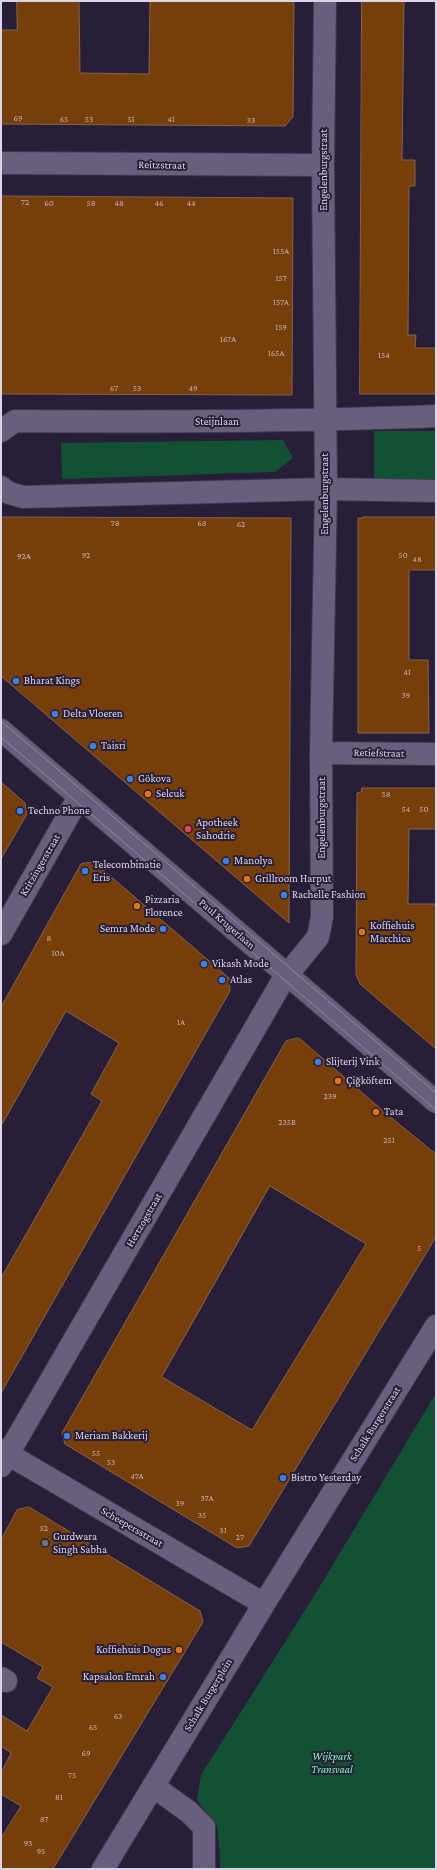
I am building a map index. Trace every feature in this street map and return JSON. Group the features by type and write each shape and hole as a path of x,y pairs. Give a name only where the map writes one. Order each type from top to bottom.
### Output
{"street":[{"name":"Engelenburgstraat","path":"287,975 318,937 322,918 321,753 326,489 323,165 325,1"},
{"name":"Reitzstraat","path":"1,164 323,165"},
{"name":"Steijnlaan","path":"1,431 15,421 325,421 436,416"},
{"path":"1,487 9,493 24,497 326,489 436,491"},
{"name":"Paul Krugerlaan","path":"1,730 436,1102"},
{"name":"Retiefstraat","path":"321,753 436,754"},
{"name":"Kritzingerstraat","path":"1,934 79,797"},
{"name":"Hertzogstraat","path":"3,1457 287,975"},
{"name":"Schalk Burgerstraat","path":"264,1604 436,1326"},
{"name":"Scheepersstraat","path":"3,1457 264,1604"},
{"name":"Schalk Burgerplein","path":"153,1786 264,1604"},
{"path":"103,1869 153,1786 183,1807 204,1827 204,1869"}],"green space":[{"path":"374,431 436,431 436,481 374,482"},
{"path":"283,440 293,458 275,472 62,479 61,443"},
{"name":"Wijkpark Transvaal","path":"436,1393 436,1869 220,1869 217,1826 197,1800 201,1775 314,1596"}],"building":[{"path":"17,1 79,1 80,73 149,74 150,1 294,1 293,117 285,126 1,124 1,30 17,30"},
{"path":"362,1 404,1 402,160 415,160 415,186 409,186 408,335 416,335 415,348 436,348 436,394 360,394"},
{"path":"1,196 293,198 292,395 1,394"},
{"path":"1,517 291,518 289,923 1,676"},
{"path":"436,517 436,570 409,570 409,660 428,660 429,733 358,733 358,518"},
{"path":"1,782 25,803 27,814 1,859"},
{"path":"362,788 436,788 436,829 409,829 408,904 436,904 436,1049 360,984 356,974 357,793 361,792"},
{"path":"94,862 229,978 230,991 1,1393 1,1278 102,1101 91,1094 119,1043 66,1011 1,1126 1,1007 81,864"},
{"path":"299,1038 389,1116 436,1154 436,1237 249,1546 237,1548 65,1444 62,1433 286,1041","holes":["270,1186 366,1244 252,1430 162,1377"]},
{"path":"29,1507 200,1611 203,1622 53,1869 1,1869 1,1838 21,1806 1,1794 1,1773 11,1753 1,1746 1,1715 27,1731 53,1687 37,1678 43,1667 1,1642 1,1540 17,1510"}],"tram line":[{"path":"1,721 436,1093"},
{"path":"1,737 436,1110"}],"place":[{"name":"Bharat Kings","path":"16,681"},
{"name":"Delta Vloeren","path":"55,714"},
{"name":"Taisri","path":"93,746"},
{"name":"Gökova","path":"130,779"},
{"name":"Selcuk","path":"148,794"},
{"name":"Techno Phone","path":"20,811"},
{"name":"Apotheek Sahodrie","path":"188,829"},
{"name":"Manolya","path":"226,861"},
{"name":"Telecombinatie Eris","path":"85,871"},
{"name":"Grillroom Harput","path":"247,879"},
{"name":"Rachelle Fashion","path":"284,895"},
{"name":"Pizzaria Florence","path":"137,906"},
{"name":"Semra Mode","path":"163,929"},
{"name":"Koffiehuis Marchica","path":"362,932"},
{"name":"Vikash Mode","path":"204,964"},
{"name":"Atlas","path":"222,980"},
{"name":"Slijterij Vink","path":"318,1062"},
{"name":"Çiğköftem","path":"338,1081"},
{"name":"Tata","path":"376,1112"},
{"name":"Meriam Bakkerij","path":"67,1436"},
{"name":"Bistro Yesterday","path":"283,1478"},
{"name":"Gurdwara Singh Sabha","path":"45,1543"},
{"name":"Koffiehuis Dogus","path":"179,1650"},
{"name":"Kapsalon Emrah","path":"163,1677"}]}
